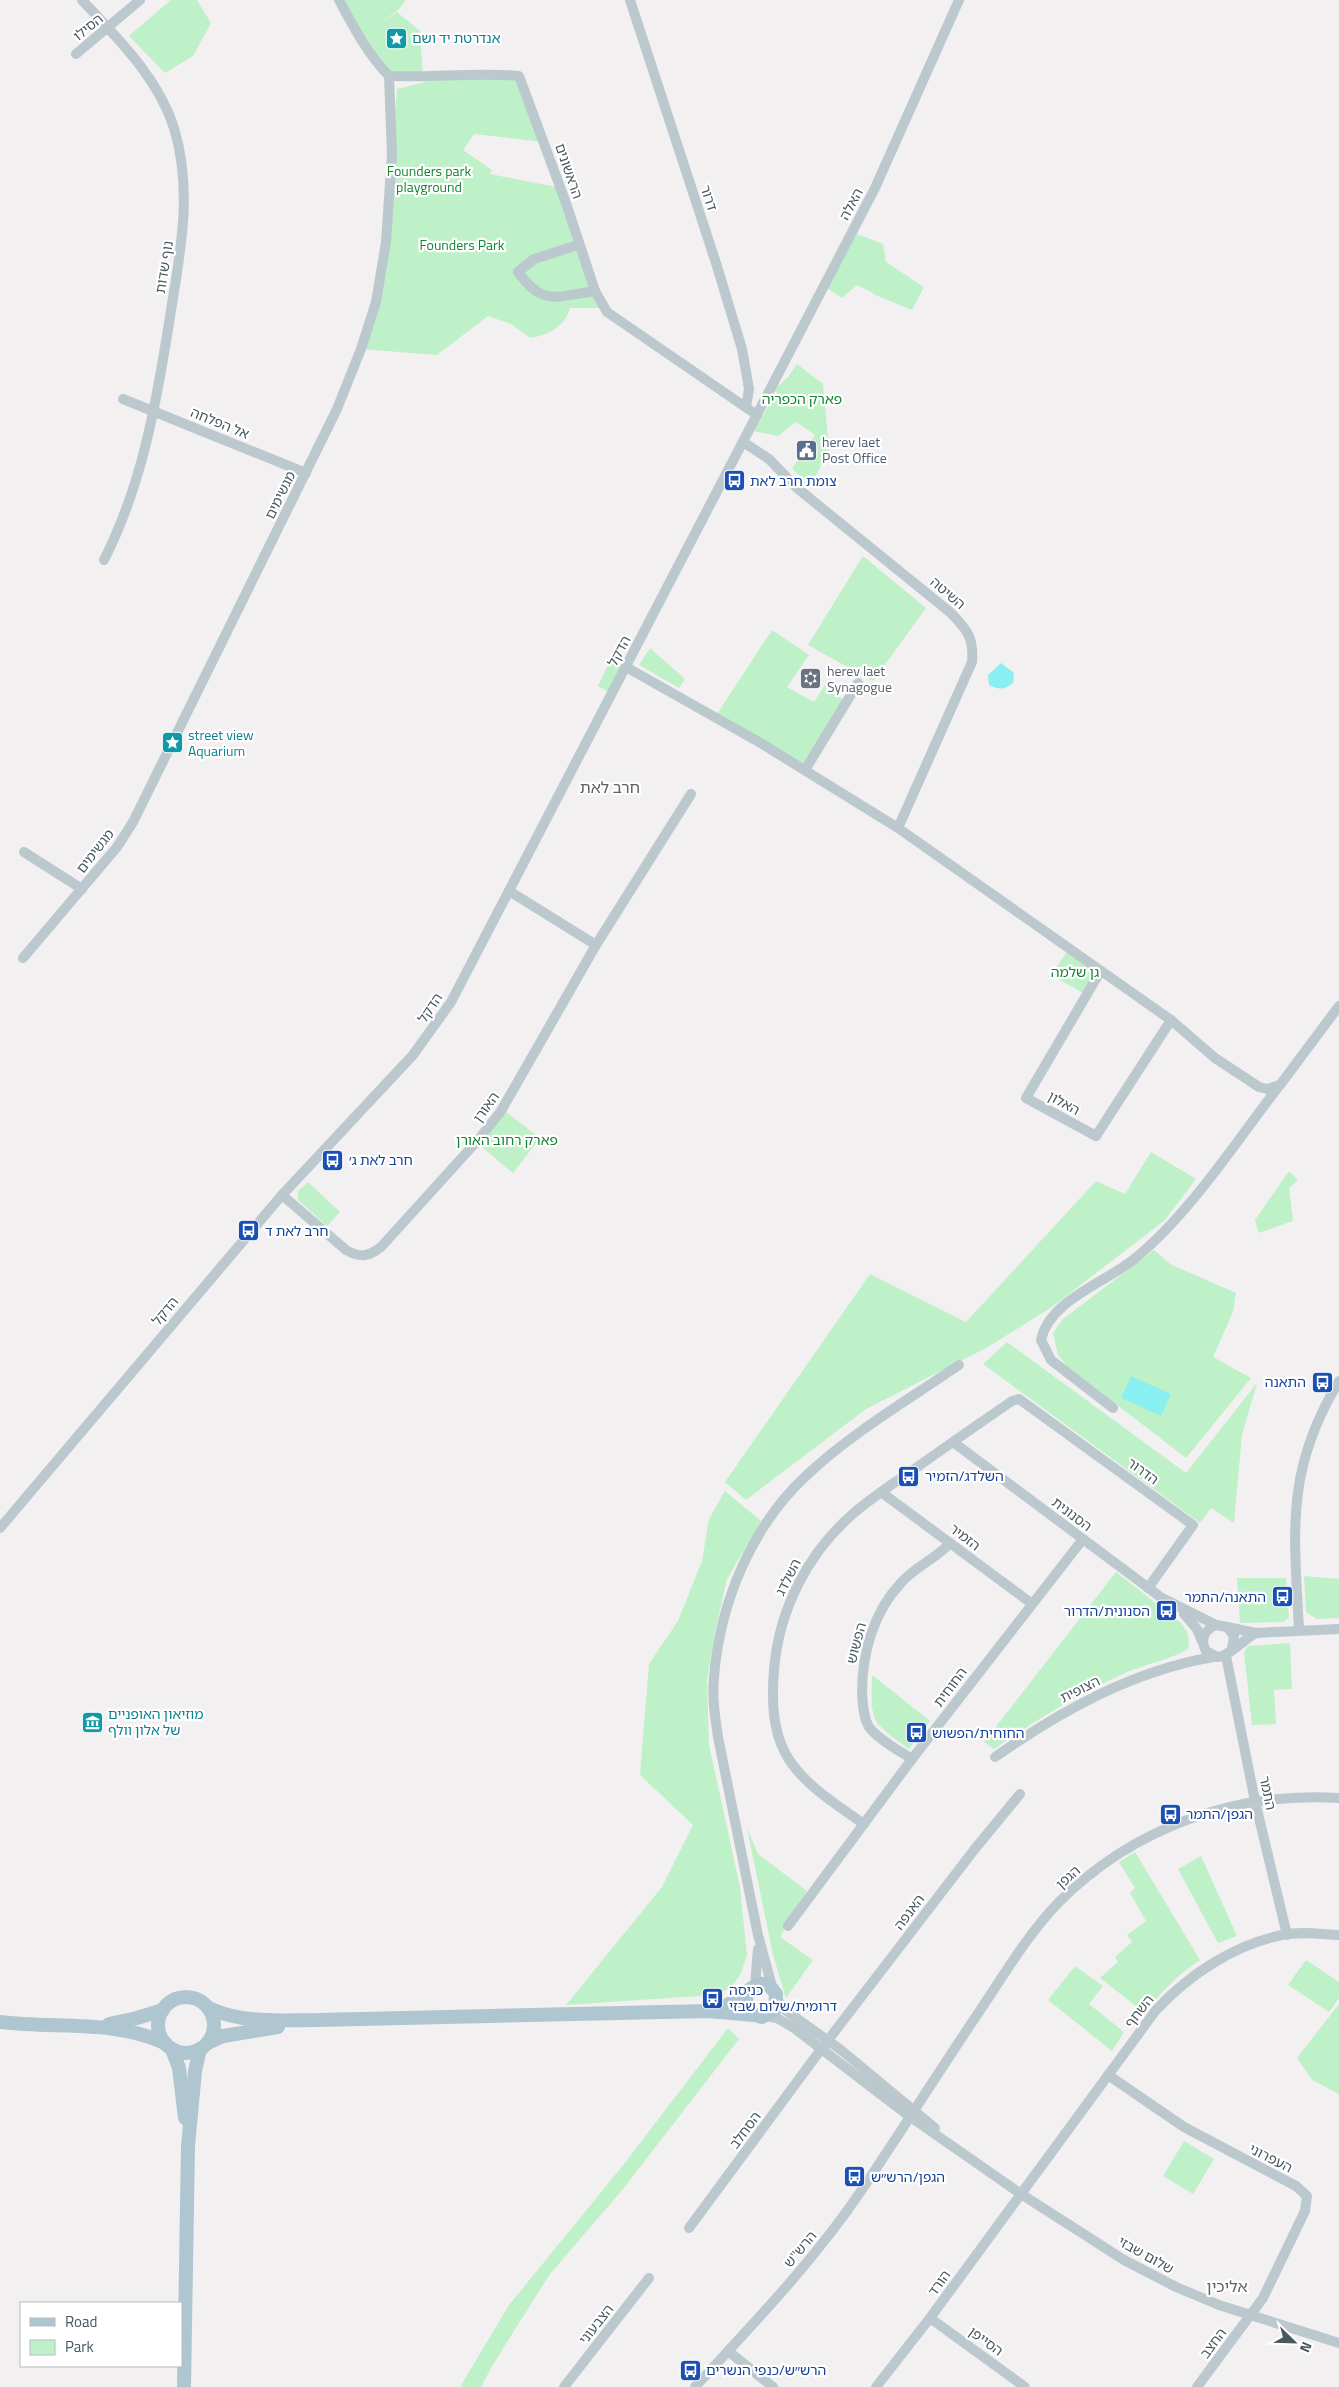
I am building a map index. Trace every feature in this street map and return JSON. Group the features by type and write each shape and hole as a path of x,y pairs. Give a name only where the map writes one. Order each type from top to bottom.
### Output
{"main road":[{"path":"188,2146 178,2068 169,2046 158,2027 163,2010 169,2003 185,1997 194,1998 209,2008 245,2019 318,2020 708,2011 761,2016 775,2009 775,1995 765,1985 751,1988 730,2003 708,2011"},
{"path":"751,1988 746,2007 761,2016"},
{"path":"184,2387 188,2146 195,2071 214,2025 209,2008"},
{"path":"99,2025 137,2018 163,2010"},
{"path":"0,2022 99,2025 137,2032 181,2052 204,2046 228,2035 318,2020"}],"street":[{"name":"נוף שדות","path":"82,0 149,78 164,103 174,128 184,183 183,236 154,411 132,495 120,527 104,560"},
{"name":"הסילו","path":"76,54 140,0"},
{"path":"340,0 359,39 372,58 389,76"},
{"name":"דרור","path":"630,0 716,263 742,349 749,389 746,407"},
{"name":"האלה","path":"757,415 875,188 958,0"},
{"name":"הראשונים","path":"389,76 422,77 482,73 519,76 566,203 578,246 595,291 607,312 757,415"},
{"name":"מגשימים","path":"23,958 117,847 149,794 341,401 362,348 376,302 386,242 392,154 389,76"},
{"path":"578,246 534,260 518,272 529,288 547,298 595,291"},
{"name":"אל הפלחה","path":"123,399 306,473"},
{"name":"הדקל","path":"0,1528 282,1195 414,1056 451,1002 757,415"},
{"name":"השיטה","path":"743,442 769,459 797,488 951,613 967,630 974,646 972,662 898,828"},
{"path":"626,667 761,743 898,828 1100,972 1171,1020 1215,1058 1251,1082 1267,1089 1280,1085"},
{"path":"805,770 858,683"},
{"name":"האורן","path":"282,1195 346,1250 358,1256 370,1255 381,1247 478,1140 501,1111 596,945 691,794"},
{"name":"מגשימים","path":"24,852 82,889"},
{"path":"509,891 596,945"},
{"name":"האלון","path":"1100,972 1026,1098 1096,1136 1171,1020"},
{"path":"1113,1408 1051,1360 1041,1340 1048,1321 1063,1306 1111,1276 1153,1243 1189,1202 1339,1006"},
{"path":"775,1995 758,1935 718,1737 714,1707 714,1678 718,1648 733,1589 747,1556 765,1525 786,1497 806,1475 854,1437 959,1365"},
{"path":"1299,1630 1294,1520 1298,1484 1312,1434 1339,1381"},
{"name":"הדרור","path":"1012,1401 1019,1398 1024,1400 1193,1524 1148,1588"},
{"name":"השלדג","path":"864,1824 822,1795 795,1769 778,1739 774,1722 773,1696 776,1655 784,1618 803,1576 814,1558 842,1524 882,1492 1012,1401"},
{"name":"הסנונית","path":"953,1442 1176,1607 1191,1620 1201,1634 1202,1643"},
{"name":"הזמיר","path":"882,1492 1031,1603"},
{"name":"החוחית","path":"788,1926 912,1759 1031,1603 1083,1539"},
{"name":"הפשוש","path":"912,1759 874,1732 865,1719 862,1678 865,1653 870,1635 888,1598 912,1572 941,1552 950,1543"},
{"name":"הסנונית","path":"1176,1607 1221,1626"},
{"path":"1256,1633 1229,1652 1213,1656 1206,1651 1202,1643 1206,1630 1221,1626 1256,1633 1339,1629"},
{"path":"1221,1626 1234,1636 1229,1652"},
{"name":"הצופית","path":"1186,1662 1202,1643"},
{"name":"התמר","path":"1229,1652 1256,1801 1287,1934"},
{"name":"הצופית","path":"995,1757 1048,1721 1086,1700 1141,1677 1186,1662 1213,1656"},
{"name":"האנפה","path":"825,2044 1020,1794"},
{"name":"הגפן","path":"911,2112 1028,1939 1074,1888 1116,1855 1155,1833 1202,1814 1256,1801 1287,1797 1339,1798"},
{"name":"השחף","path":"1021,2194 1156,2010 1188,1979 1236,1951 1264,1940 1287,1934 1339,1935"},
{"path":"751,1988 758,1935"},
{"name":"שלום שבזי","path":"775,1995 785,2010 825,2044 959,2150 1088,2239 1162,2280 1197,2296 1339,2343"},
{"name":"שלום שבזי","path":"761,2016 784,2022 825,2044"},
{"name":"הסחלב","path":"689,2228 825,2044"},
{"name":"העפרוני","path":"1108,2076 1170,2119 1296,2186 1308,2196 1305,2211 1277,2270 1251,2315"},
{"name":"הרש''ש","path":"696,2387 830,2234 911,2112"},
{"name":"הורד","path":"876,2387 930,2318 1021,2194"},
{"name":"הצבעוני","path":"564,2387 649,2278"},
{"name":"החצב","path":"1197,2387 1251,2315"},
{"name":"הסייפן","path":"930,2318 1025,2387"},
{"path":"728,2351 773,2387"}],"green space":[{"path":"171,0 197,0 211,23 193,56 165,73 129,36"},
{"path":"340,0 406,0 399,9 382,22 397,12 420,31 423,77 389,76"},
{"name":"Founders Park","path":"457,74 519,76 544,142 474,134 463,150 492,170 490,174 561,188 605,308 570,308 568,315 555,329 543,335 530,338 511,324 488,316 437,355 361,349 382,291 397,89"},
{"path":"857,234 883,244 886,262 924,287 912,310 873,294 857,285 842,298 827,288"},
{"name":"פארק הכפריה","path":"797,364 823,384 829,450 811,485 792,469 815,435 796,422 778,436 753,431 777,393 774,390 789,376"},
{"path":"863,556 926,608 873,681 808,645"},
{"path":"772,630 809,655 787,687 814,702 829,679 845,704 805,770 715,717"},
{"path":"650,648 685,679 679,688 639,665"},
{"path":"610,661 625,669 612,694 598,686"},
{"name":"גן שלמה","path":"1069,949 1100,972 1087,995 1051,975"},
{"name":"פארק רחוב האורן","path":"502,1109 540,1138 513,1173 476,1142"},
{"path":"1151,1152 1196,1179 1165,1220 1052,1307 988,1347 866,1409 746,1500 725,1482 870,1274 966,1322 1096,1181 1125,1194"},
{"path":"1289,1171 1298,1180 1289,1188 1293,1221 1259,1233 1255,1220"},
{"path":"308,1182 340,1212 327,1226 298,1200 298,1191"},
{"path":"1154,1250 1170,1264 1236,1293 1233,1312 1213,1357 1251,1378 1186,1458 1068,1367 1058,1355 1053,1333 1063,1319"},
{"path":"1007,1342 1186,1473 1257,1383 1242,1435 1234,1523 1211,1508 1200,1523 983,1364"},
{"path":"725,1491 761,1521 727,1579 707,1680 709,1745 740,1887 747,1955 741,1973 731,1988 714,1995 566,2005 662,1887 693,1825 640,1775 649,1664 678,1621 702,1561 709,1519"},
{"path":"1116,1572 1180,1622 1188,1634 1188,1649 1089,1690 1041,1718 994,1749 984,1742"},
{"path":"1304,1576 1339,1579 1339,1618 1317,1619 1306,1612"},
{"path":"1237,1578 1286,1578 1289,1618 1283,1622 1240,1623"},
{"path":"1290,1643 1292,1689 1274,1690 1276,1724 1252,1725 1244,1652 1248,1646"},
{"path":"872,1675 930,1721 909,1749 880,1726 876,1720 872,1703"},
{"path":"747,1828 758,1854 807,1891 780,1937 813,1960 786,1998 773,1955"},
{"path":"1135,1852 1200,1960 1170,1984 1145,2013 1100,1978 1118,1962 1115,1957 1132,1942 1127,1935 1146,1921 1130,1893 1135,1888 1119,1862"},
{"path":"1201,1856 1237,1936 1218,1943 1178,1869"},
{"path":"1306,1960 1339,1982 1339,1998 1329,2012 1288,1985"},
{"path":"1075,1966 1103,1986 1089,2004 1124,2032 1112,2051 1048,2000"},
{"path":"1339,2004 1339,2094 1312,2080 1297,2058"},
{"path":"728,2028 739,2039 623,2189 550,2274 492,2366 481,2387 460,2387 509,2305 624,2164"},
{"path":"1184,2141 1214,2159 1193,2194 1163,2176"}],"water":[{"path":"1001,663 1014,673 1013,683 1004,688 996,688 989,685 988,675"},
{"path":"1131,1376 1171,1394 1161,1416 1121,1398"}],"place":[{"name":"אנדרטת יד ושם","path":"396,38"},
{"name":"herev laet Post Office","path":"806,450"},
{"name":"צומת חרב לאת","path":"734,481"},
{"name":"herev laet Synagogue","path":"811,679"},
{"name":"street view Aquarium","path":"172,743"},
{"name":"חרב לאת ג׳","path":"333,1160"},
{"name":"חרב לאת ד","path":"249,1231"},
{"name":"התאנה","path":"1322,1382"},
{"name":"השלדג/הזמיר","path":"909,1476"},
{"name":"התאנה/התמר","path":"1282,1597"},
{"name":"הסנונית/הדרור","path":"1166,1611"},
{"name":"מוזיאון האופניים של אלון וולף","path":"92,1722"},
{"name":"החוחית/הפשוש","path":"916,1733"},
{"name":"הגפן/התמר","path":"1170,1814"},
{"name":"כניסה דרומית/שלום שבזי","path":"713,1998"},
{"name":"הגפן/הרש״ש","path":"855,2177"},
{"name":"הרש״ש/כנפי הנשרים","path":"690,2370"}],"district":[{"name":"חרב לאת","path":"610,787"},
{"name":"אליכין","path":"1227,2286"}],"park label":[{"name":"Founders park playground","path":"429,180"}]}
